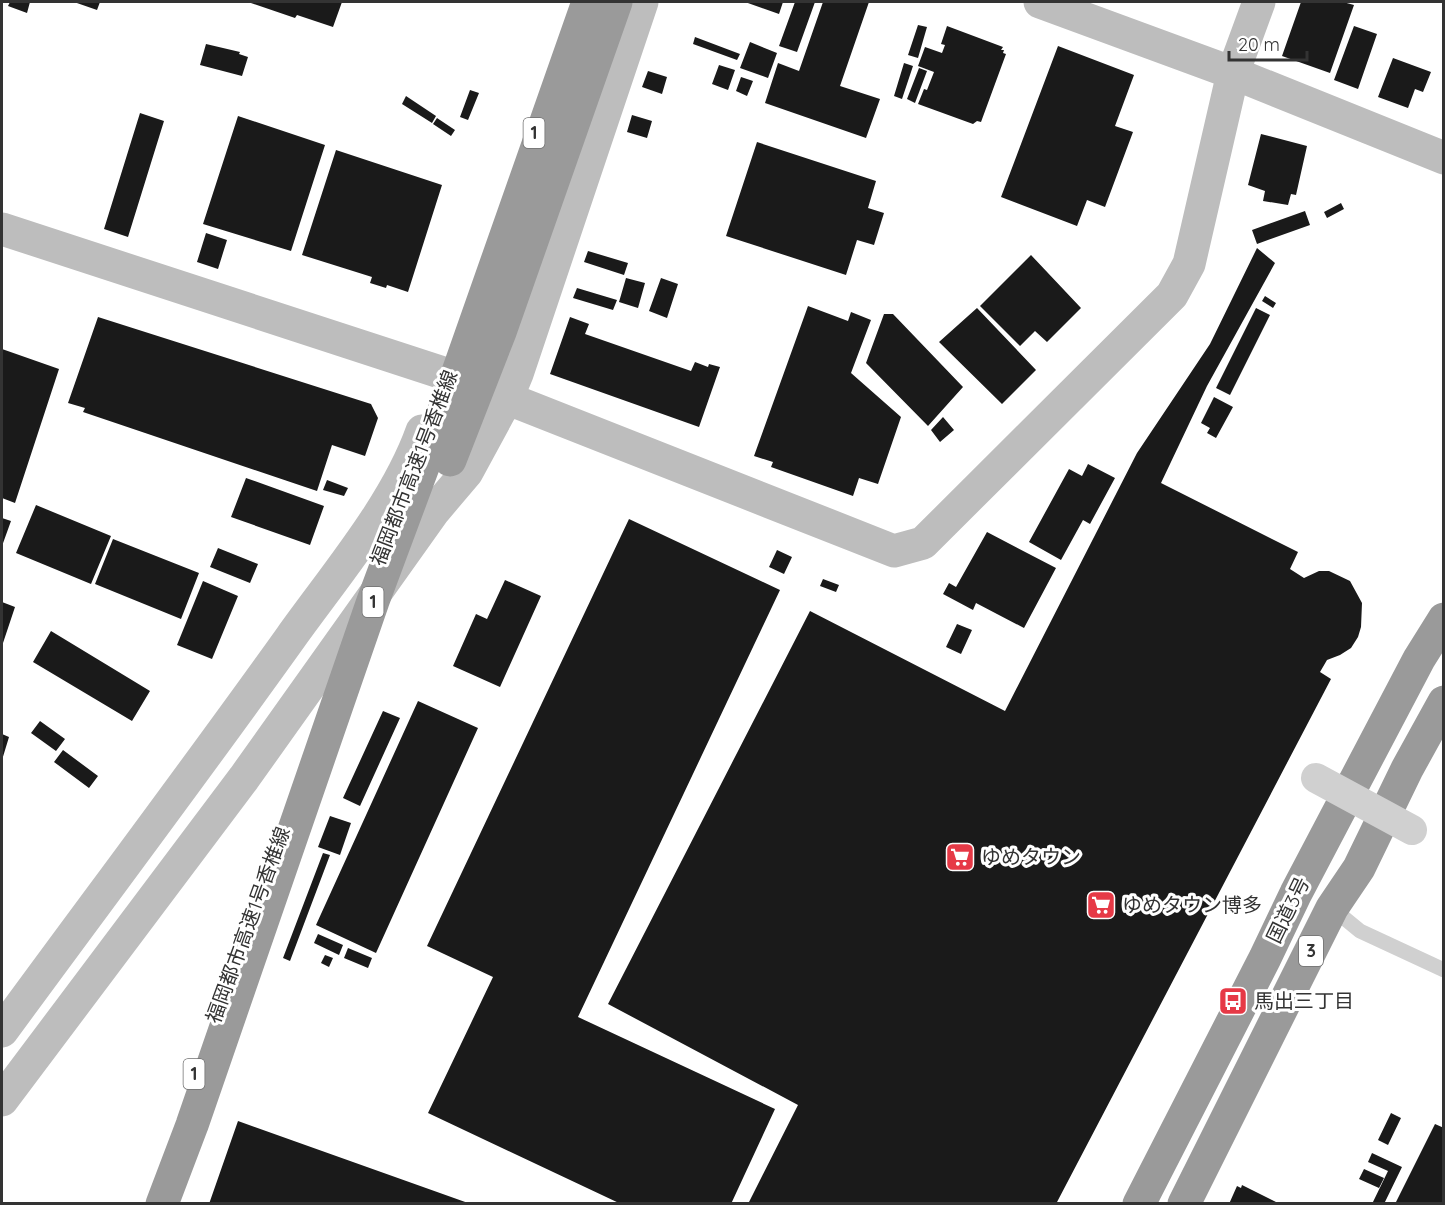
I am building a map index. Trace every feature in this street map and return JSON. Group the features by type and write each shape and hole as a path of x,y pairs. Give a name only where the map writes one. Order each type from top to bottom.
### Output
{"highway":[{"path":"559,61 570,2"},
{"name":"福岡都市高速1号香椎線","path":"145,1203 243,945 367,592 446,386 580,2"},
{"name":"福岡都市高速1号香椎線","path":"162,1203 192,1125 373,601 452,389 588,2"},
{"path":"295,830 347,735 500,332 616,2"},
{"name":"国道3号","path":"1139,1203 1296,893 1419,659 1443,619"},
{"name":"国道3号","path":"1184,1203 1332,908 1359,868 1407,769 1443,702"}],"street":[{"path":"2,1031 274,662 390,499 416,449 570,2"},
{"path":"7,1083 244,778 434,511 466,472 518,374 642,2"},
{"path":"1040,2 1233,73 1443,158"},
{"path":"2,229 443,373 894,551 923,543 1172,295 1189,264 1233,73 1259,2"},
{"path":"1316,778 1412,830"}],"lane":[{"path":"1332,908 1360,931 1443,970"}],"building":[{"path":"10,2 30,2 27,13 8,6"},
{"path":"74,2 100,2 97,10"},
{"path":"248,2 342,2 333,27 297,15 295,18"},
{"path":"745,2 783,2 779,14"},
{"path":"795,2 815,2 797,52 779,46"},
{"path":"823,2 869,2 840,86 880,99 866,138 765,103 778,63 799,71"},
{"path":"1301,2 1343,2 1354,5 1330,73 1282,56"},
{"path":"918,25 927,27 918,58 908,55"},
{"path":"947,26 1003,47 1001,50 1004,50 1003,53 1006,54 981,122 977,121 973,124 918,104 934,72 918,66 925,47 942,53 945,45 941,44"},
{"path":"1354,26 1377,34 1358,89 1334,80"},
{"path":"695,37 740,54 737,60 693,44"},
{"path":"750,42 777,53 768,78 740,68"},
{"path":"206,44 240,52 239,54 248,57 242,76 200,65"},
{"path":"1058,46 1134,75 1115,126 1133,132 1105,207 1087,200 1077,226 1001,197"},
{"path":"1393,58 1431,72 1423,92 1415,89 1408,108 1378,97"},
{"path":"904,63 913,66 902,99 894,96"},
{"path":"719,65 735,70 728,90 712,84"},
{"path":"919,68 927,71 915,103 907,99"},
{"path":"648,71 667,77 662,94 642,87"},
{"path":"741,77 753,81 747,96 736,91"},
{"path":"470,90 479,93 468,120 460,117"},
{"path":"406,96 436,116 432,123 402,104"},
{"path":"140,113 164,121 128,237 104,229"},
{"path":"632,115 652,121 647,138 627,132"},
{"path":"238,116 325,145 291,251 203,224"},
{"path":"437,118 455,130 451,136 433,124"},
{"path":"1261,134 1307,146 1296,195 1291,194 1288,205 1263,201 1265,191 1248,185"},
{"path":"757,142 876,181 868,208 884,213 874,245 857,240 846,275 726,236"},
{"path":"336,150 442,185 408,292 387,285 386,288 370,283 372,277 302,255"},
{"path":"1341,203 1344,209 1327,218 1324,212"},
{"path":"1305,211 1310,225 1257,244 1252,230"},
{"path":"206,233 227,240 218,269 197,262"},
{"name":"ゆめタウン","path":"1257,248 1275,263 1207,386 1161,483 1298,552 1290,569 1304,578 1319,571 1329,571 1350,581 1362,603 1361,627 1358,637 1351,648 1327,660 1320,672 1331,679 1056,1204 748,1204 798,1105 608,1004 810,611 1005,711 1137,453 1210,344"},
{"path":"588,251 628,263 624,275 584,262"},
{"path":"1031,255 1081,308 1047,342 1035,331 1020,346 980,306"},
{"path":"626,278 645,283 638,308 619,302"},
{"path":"661,278 678,284 667,318 649,311"},
{"path":"577,288 617,300 613,310 573,298"},
{"path":"1265,296 1276,303 1273,308 1262,301"},
{"path":"808,306 848,321 851,312 871,320 851,373 901,417 878,484 859,478 853,496 771,467 773,462 754,456"},
{"path":"977,308 1036,370 1002,404 939,342"},
{"path":"1256,308 1270,315 1230,395 1216,388"},
{"path":"884,314 893,314 963,387 928,426 866,363"},
{"path":"98,317 371,404 378,418 365,456 332,445 317,491 83,412 85,408 68,403"},
{"path":"570,317 589,324 585,334 691,371 695,362 708,367 709,364 720,367 699,427 550,374"},
{"path":"2,349 59,369 15,503 2,498"},
{"path":"1214,397 1233,407 1216,438 1207,433 1210,428 1201,423"},
{"path":"943,417 954,430 940,442 931,430"},
{"path":"1088,464 1115,478 1090,524 1083,520 1061,560 1029,542 1069,469 1082,476"},
{"path":"246,478 324,506 310,545 231,517"},
{"path":"327,480 348,488 344,496 323,490"},
{"path":"36,505 111,536 91,584 16,553"},
{"path":"2,518 11,521 2,546"},
{"path":"629,519 780,590 578,1017 775,1109 731,1204 621,1204 428,1113 493,977 427,946"},
{"path":"987,532 1056,568 1024,628 976,603 973,610 943,594 949,583 956,587"},
{"path":"113,539 199,573 181,619 95,584"},
{"path":"218,548 258,564 250,583 210,567"},
{"path":"777,550 792,557 784,574 769,567"},
{"path":"823,579 839,585 836,592 820,586"},
{"path":"505,580 541,596 500,687 453,666 476,614 487,619"},
{"path":"203,581 238,596 212,659 177,645"},
{"path":"2,602 15,607 2,646"},
{"path":"957,624 972,630 961,654 946,647"},
{"path":"51,631 150,691 132,721 33,662"},
{"path":"418,701 478,728 376,953 316,925"},
{"path":"383,711 400,718 360,806 343,798"},
{"path":"40,721 65,739 56,751 31,733"},
{"path":"2,734 9,737 2,760"},
{"path":"63,750 98,776 89,788 54,762"},
{"path":"330,816 351,823 340,855 318,847"},
{"path":"323,853 330,855 290,961 283,958"},
{"path":"318,934 343,945 339,955 314,943"},
{"path":"348,948 372,958 368,968 344,958"},
{"path":"325,955 333,958 329,967 321,963"},
{"path":"1391,1113 1401,1118 1388,1145 1378,1140"},
{"path":"238,1121 468,1203 468,1204 209,1204"},
{"path":"1435,1124 1444,1128 1444,1204 1395,1204"},
{"path":"1372,1153 1402,1167 1384,1204 1372,1204 1388,1171 1368,1162"},
{"path":"1364,1169 1384,1178 1379,1188 1359,1179"},
{"path":"1242,1185 1280,1204 1229,1204 1237,1186 1241,1188"}],"place":[{"name":"ゆめタウン","path":"960,857"},
{"name":"ゆめタウン博多","path":"1101,905"},
{"name":"馬出三丁目","path":"1233,1001"}]}
